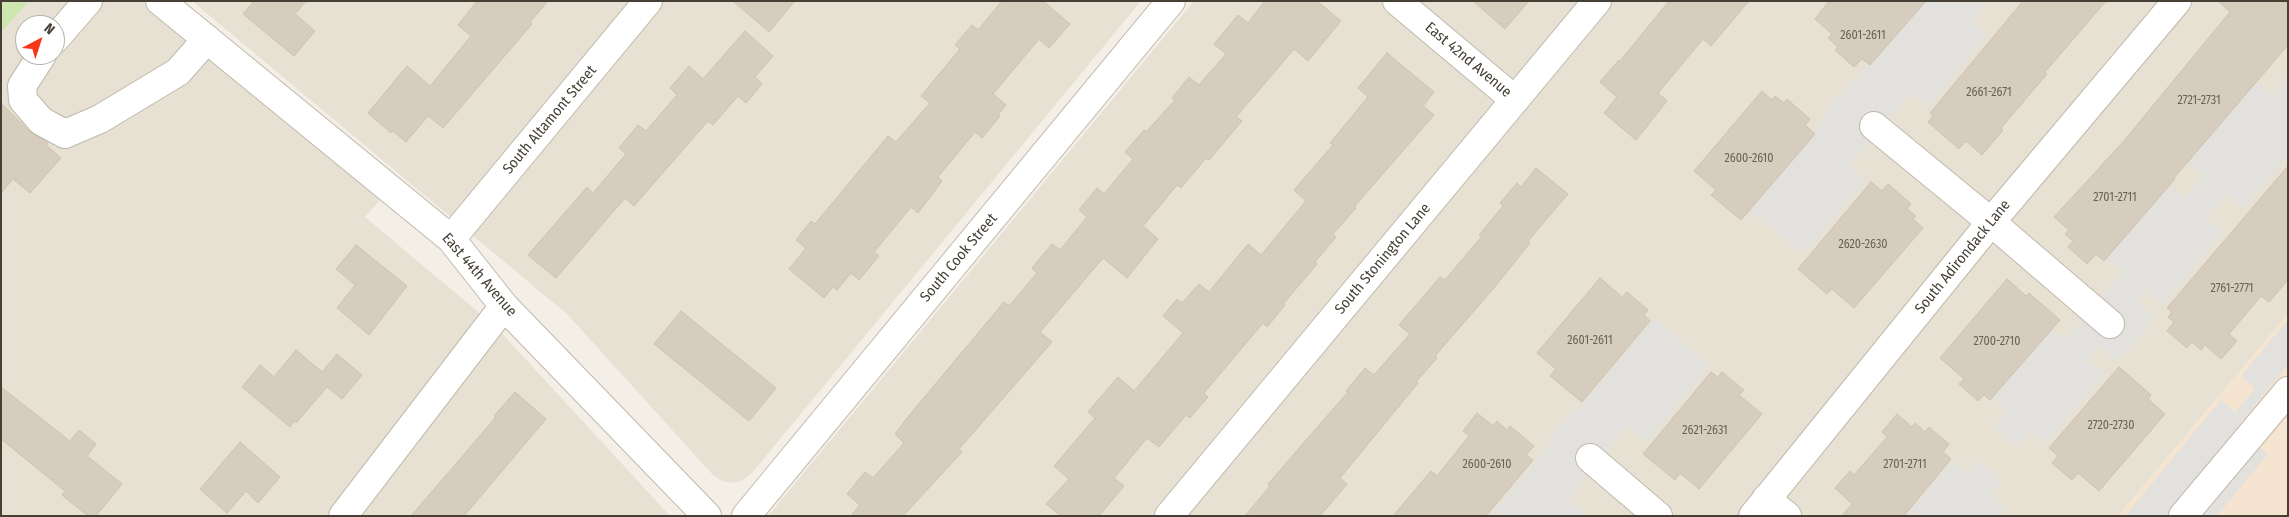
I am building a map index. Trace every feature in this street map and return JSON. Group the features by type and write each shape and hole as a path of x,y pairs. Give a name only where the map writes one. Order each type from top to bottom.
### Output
{"street":[{"path":"65,27 88,1"},
{"name":"East 44th Avenue","path":"161,1 451,238 504,306 707,516"},
{"name":"South Altamont Street","path":"451,238 648,1"},
{"name":"South Cook Street","path":"746,516 1171,1"},
{"name":"East 42nd Avenue","path":"1397,1 1515,100"},
{"name":"South Stonington Lane","path":"1169,516 1597,1"},
{"name":"South Adirondack Lane","path":"1760,507 1991,222 2177,1"},
{"path":"36,65 22,86 23,100 41,121 65,134 100,119 178,72 207,39"},
{"path":"1874,126 1991,222 2110,324"},
{"path":"343,516 504,306"},
{"path":"2183,516 2288,391"},
{"path":"1590,458 1658,516"},
{"path":"1760,507 1787,516"}],"shaded area":[{"path":"29,1 143,1 384,195 365,217 496,327 670,516 1,516 1,33 15,17 15,65 65,65 65,15 17,15"},
{"path":"192,1 1141,1 752,473 743,480 733,483 722,481 712,474 568,315"},
{"path":"1194,1 2288,1 2288,314 2118,516 768,516"},
{"path":"1921,1 1988,1 1971,22 1987,36 1928,107 1911,93 1848,166 1866,181 1802,254 1748,208 1819,125 1831,103 1861,73"},
{"path":"2287,79 2288,155 2242,209 2226,195 2206,218 2223,232 2162,305 2145,291 2136,301 2154,316 2143,333 2131,347 2115,360 2099,347 2088,360 2105,374 2045,443 2031,431 2017,448 1993,428 2008,411 1991,397 2050,328 2066,340 2123,272 2106,257 2168,186 2184,199 2204,176 2188,163 2256,81 2272,95"},
{"path":"2288,314 2288,516 2118,516"},
{"path":"1654,319 1710,366 1647,441 1628,426 1568,498 1586,513 1584,516 1490,516 1547,448 1551,436 1569,414 1579,408"},
{"path":"2288,320 2288,365 2237,427 2268,454 2217,516 2125,516 2221,400 2235,412 2255,389 2241,376"},
{"path":"1979,460 2002,480 1990,494 2006,508 2000,516 1906,516 1952,461 1967,474"}],"green space":[{"path":"1,1 29,1 15,15 1,33"}],"building":[{"path":"254,1 306,1 295,14 315,31 294,56 243,14"},
{"path":"477,1 548,1 530,22 532,24 443,128 428,116 406,142 393,131 391,133 368,113 407,66 430,86 471,36 458,25"},
{"path":"733,1 795,1 769,32"},
{"path":"1002,1 1043,1 1070,24 1049,48 1039,39 993,94 1006,105 998,115 1000,116 982,138 975,132 938,177 942,181 918,213 911,207 874,252 879,256 859,280 851,273 837,290 833,287 824,298 789,269 806,248 796,240 811,221 815,224 888,136 896,142 930,103 921,96 960,49 955,45 972,25 978,30"},
{"path":"1265,1 1317,1 1341,21 1308,61 1294,49 1236,117 1242,121 1209,160 1206,158 1181,188 1177,185 1143,226 1158,239 1127,278 1103,258 1040,332 1052,342 959,449 962,452 903,516 851,516 860,505 847,494 865,472 873,478 904,443 895,434 907,418 1004,302 1009,306 1037,273 1032,268 1052,244 1060,250 1087,217 1079,210 1097,188 1104,194 1133,159 1125,152 1144,130 1146,132 1175,100 1172,98 1189,77 1199,85 1226,54 1214,44 1238,15 1248,23"},
{"path":"1473,1 1529,1 1505,29"},
{"path":"1669,1 1749,1 1711,46 1703,39 1658,93 1667,101 1636,140 1604,113 1617,97 1600,82 1620,61"},
{"path":"1829,1 1926,1 1870,65 1862,59 1854,67 1835,50 1838,47 1828,38 1832,34 1815,19"},
{"path":"2023,1 2106,1 2045,72 2047,74 2001,128 2003,130 1982,155 1966,141 1959,149 1928,122 1933,116 1930,113"},
{"path":"2218,1 2288,1 2288,45 2104,261 2096,254 2087,264 2068,247 2073,241 2065,234 2069,230 2054,217 2123,142 2230,12"},
{"path":"745,31 773,56 755,77 762,84 746,103 738,96 713,125 708,121 634,206 625,198 556,278 528,255 587,187 593,193 626,154 619,148 638,125 646,131 677,95 670,88 689,66 703,79"},
{"path":"1387,53 1434,92 1423,106 1434,115 1354,207 1356,208 1333,234 1336,237 1315,262 1317,264 1284,303 1285,305 1267,327 1263,323 1204,393 1208,397 1190,418 1186,415 1159,447 1147,438 1114,478 1124,486 1099,516 1061,516 1046,504 1069,479 1054,466 1095,418 1088,412 1118,377 1134,391 1183,333 1163,316 1177,299 1182,303 1199,284 1209,292 1248,244 1261,255 1306,201 1294,190 1333,145 1330,143 1368,97 1358,88"},
{"path":"1762,91 1772,100 1775,96 1784,103 1787,99 1810,119 1805,125 1815,134 1741,220 1711,195 1716,190 1694,171"},
{"path":"1,103 29,131 48,143 46,145 61,158 30,193 13,179 1,193"},
{"path":"2288,166 2288,280 2269,302 2261,296 2229,334 2237,341 2221,359 2205,345 2201,350 2192,342 2187,348 2167,331 2174,322 2168,317 2172,312 2167,308"},
{"path":"1536,168 1568,194 1528,241 1530,243 1493,289 1435,356 1437,358 1416,382 1418,383 1340,478 1347,484 1320,516 1245,516 1270,486 1268,484 1348,392 1346,391 1365,368 1374,375 1410,334 1399,325 1440,277 1445,280 1482,236 1479,235 1503,206 1500,203 1517,183 1521,187"},
{"path":"1871,182 1882,191 1888,184 1911,204 1907,209 1916,216 1913,219 1923,228 1854,308 1832,289 1827,294 1798,269"},
{"path":"356,245 407,286 369,335 337,308 355,285 336,269"},
{"path":"1600,278 1622,297 1627,292 1648,310 1644,315 1650,321 1582,402 1550,376 1556,369 1537,353"},
{"path":"2007,279 2026,296 2029,293 2060,320 1990,400 1984,395 1978,401 1959,384 1964,379 1940,358"},
{"path":"681,311 776,388 749,421 654,344"},
{"path":"296,350 322,372 337,354 362,375 342,399 327,387 296,423 294,421 290,427 242,387 260,365 274,377"},
{"path":"2119,367 2151,395 2148,399 2165,414 2099,491 2078,473 2072,480 2052,463 2058,456 2049,448"},
{"path":"1711,372 1718,377 1722,372 1744,390 1739,395 1762,414 1699,489 1680,473 1675,480 1643,454"},
{"path":"1,387 70,441 79,430 96,444 87,456 122,484 96,516 88,516 62,495 65,491 1,439"},
{"path":"515,392 546,419 464,516 411,516 496,417 494,416"},
{"path":"1477,413 1493,426 1497,421 1507,430 1510,426 1534,446 1526,455 1533,460 1486,516 1393,516 1431,471 1437,476 1469,436 1463,431"},
{"path":"1897,414 1912,427 1915,423 1925,432 1929,427 1949,444 1943,452 1951,459 1904,516 1842,516 1852,504 1835,488 1850,471 1854,475 1887,437 1882,432"},
{"path":"240,442 280,477 258,503 246,491 227,513 200,489"}]}
